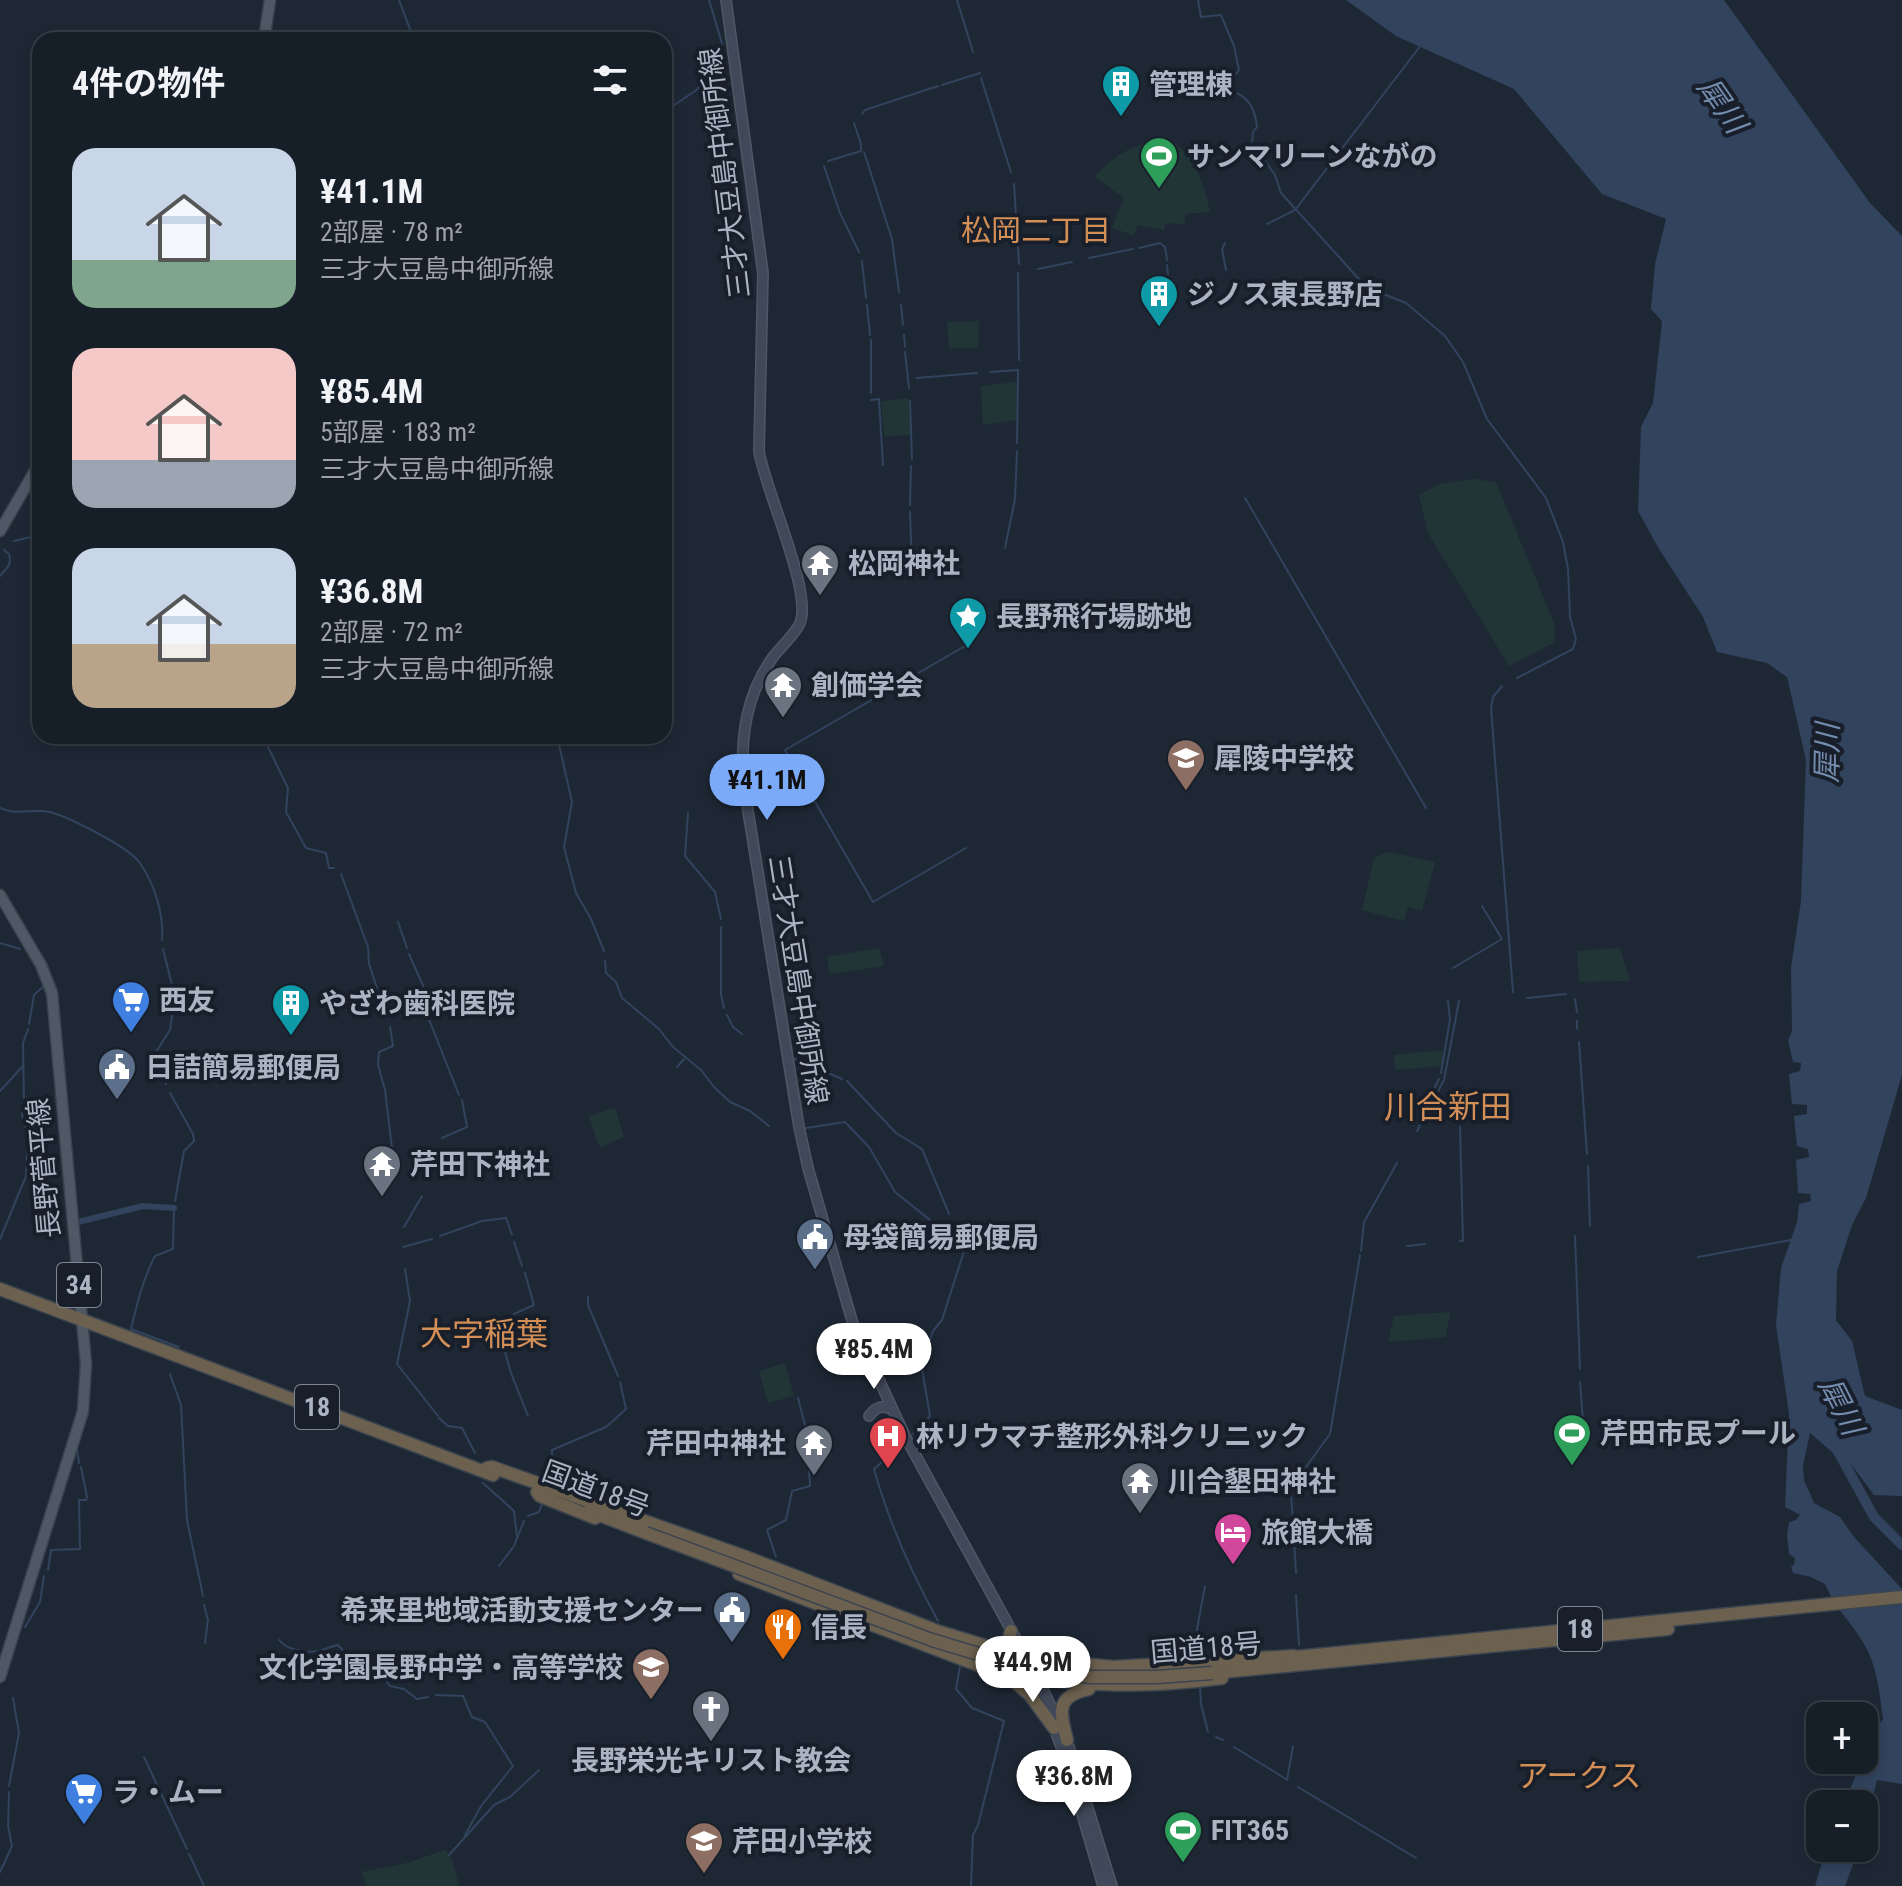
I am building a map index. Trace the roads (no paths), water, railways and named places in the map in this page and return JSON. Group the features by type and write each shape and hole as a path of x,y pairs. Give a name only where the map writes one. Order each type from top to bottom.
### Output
{"highway":[{"name":"国道18号","path":"0,1289 646,1531"},
{"name":"国道18号","path":"452,1458 487,1468 932,1640 1047,1673 1090,1677 1157,1677 1730,1618 1902,1597"},
{"name":"18","path":"487,1468 492,1467 650,1523 940,1632 999,1650 1047,1661 1114,1667 1291,1662"},
{"name":"18","path":"537,1492 540,1496 818,1606 1009,1677 1030,1695 1054,1728"},
{"name":"国道18号","path":"1730,1618 1902,1605"},
{"path":"999,1650 1007,1647 1011,1631"},
{"name":"18","path":"991,1669 1104,1686 1172,1683 1291,1662"},
{"name":"18","path":"1067,1740 1061,1713 1068,1696 1104,1686"}],"main road":[{"path":"265,32 270,0"},
{"name":"三才大豆島中御所線","path":"726,0 763,273 757,420 761,470 784,526 801,603 800,623 755,686 742,751 743,780 808,1168 853,1324 892,1409 1067,1740 1112,1886"},
{"path":"0,531 32,476"},
{"name":"長野菅平線","path":"0,895 41,965 52,993 86,1364 83,1411 0,1677"},
{"path":"869,1416 880,1406 892,1409"},
{"name":"三才大豆島中御所線","path":"1035,1678 1067,1763 1103,1886"}],"water":[{"path":"1346,0 1724,0 1870,203 1902,236 1902,1075 1866,1198 1852,1225 1837,1271 1836,1320 1852,1341 1865,1396 1902,1410 1902,1496 1874,1495 1848,1460 1839,1458 1810,1433 1803,1466 1804,1480 1814,1503 1840,1517 1854,1537 1902,1589 1902,1784 1877,1780 1875,1790 1850,1790 1856,1774 1878,1774 1878,1726 1883,1719 1875,1671 1864,1644 1825,1584 1793,1573 1791,1566 1795,1558 1789,1554 1789,1522 1800,1515 1785,1507 1789,1414 1776,1325 1781,1268 1797,1222 1799,1204 1811,1201 1810,1194 1798,1193 1796,1160 1809,1157 1808,1149 1797,1146 1794,1116 1807,1114 1807,1105 1792,1104 1789,1074 1800,1071 1801,1063 1793,1062 1788,1040 1792,1031 1791,968 1801,901 1806,760 1787,677 1767,663 1717,652 1703,617 1638,511 1641,427 1653,403 1662,321 1651,309 1655,264 1666,219 1602,194 1514,89 1396,36"},
{"path":"1822,1862 1854,1862 1845,1886 1815,1886"}],"waterway":[{"path":"399,0 411,32"},
{"path":"672,107 698,89 707,59 721,52 723,47 709,0"},
{"path":"957,0 973,52"},
{"path":"1198,0 1201,17 1221,15 1234,46 1239,70 1228,84 1231,91 1247,100 1253,109 1257,127 1252,143 1275,175 1281,193 1358,278 1373,290 1406,303 1445,336 1463,362 1487,419 1546,498 1563,542 1568,569 1570,617 1576,639 1573,649 1517,678"},
{"path":"1267,224 1295,210 1421,45"},
{"path":"942,85 980,73"},
{"path":"981,78 1011,172"},
{"path":"862,114 865,110 938,86"},
{"path":"828,161 861,151 854,123"},
{"path":"864,152 892,239 899,292"},
{"path":"824,166 840,213 859,252"},
{"path":"1014,184 1019,264"},
{"path":"1139,248 1160,243 1165,247 1167,260"},
{"path":"1225,243 1222,249 1226,270"},
{"path":"1089,258 1133,249"},
{"path":"862,261 866,298"},
{"path":"1038,269 1072,262"},
{"path":"1167,265 1168,274"},
{"path":"1018,273 1019,360"},
{"path":"867,305 870,335"},
{"path":"901,305 903,325"},
{"path":"904,335 905,347"},
{"path":"871,340 871,393"},
{"path":"905,352 909,388"},
{"path":"990,372 1018,370 1017,443"},
{"path":"917,378 977,373"},
{"path":"871,400 879,399 883,465"},
{"path":"910,401 912,459"},
{"path":"1005,548 1015,499 1017,451"},
{"path":"910,505 911,466"},
{"path":"1245,498 1426,808"},
{"path":"910,512 912,566"},
{"path":"14,541 32,537"},
{"path":"0,576 10,561 9,554 4,550"},
{"path":"966,848 873,902 785,750 972,642"},
{"path":"1502,686 1493,697 1491,708 1513,992"},
{"path":"559,744 572,802 564,847 576,893 604,951"},
{"path":"267,745 288,788 286,812 306,848 326,853 329,868 334,868"},
{"path":"0,808 16,812 43,811 65,817 134,856 154,890 162,921 162,940"},
{"path":"688,813 685,856 715,892 721,919"},
{"path":"341,874 368,947 369,964 384,1000 387,1018"},
{"path":"1453,968 1502,939 1482,906"},
{"path":"398,922 407,948"},
{"path":"721,927 721,995 724,1008"},
{"path":"0,943 20,949"},
{"path":"163,949 175,997 170,1030 156,1052 156,1065 166,1084"},
{"path":"409,954 428,997 428,1004"},
{"path":"605,961 606,973 616,982 622,998 659,1029 673,1047 701,1070 730,1102 750,1111 769,1126"},
{"path":"29,1024 34,995 44,986"},
{"path":"1527,998 1566,994"},
{"path":"1575,999 1577,1012"},
{"path":"1441,1073 1450,1019 1448,1001"},
{"path":"1417,1131 1444,1080 1459,1001"},
{"path":"426,1012 459,1095"},
{"path":"727,1015 733,1027 742,1034"},
{"path":"1577,1021 1577,1029"},
{"path":"390,1027 393,1046 379,1052 378,1065 385,1090 392,1148"},
{"path":"0,1239 26,1176 28,1135 22,1115 23,1043 28,1029"},
{"path":"1579,1042 1587,1154"},
{"path":"677,1067 684,1059"},
{"path":"795,1059 842,1079"},
{"path":"0,1091 23,1066"},
{"path":"1431,1095 1439,1079"},
{"path":"847,1081 896,1133 922,1149 949,1214"},
{"path":"170,1093 194,1141 184,1151 175,1201"},
{"path":"442,1138 467,1127 462,1100"},
{"path":"806,1128 845,1122 869,1147 895,1192 965,1248 942,1320 933,1331 923,1361"},
{"path":"1460,1127 1463,1241 1460,1241"},
{"path":"1361,1251 1364,1222 1397,1163"},
{"path":"1588,1166 1590,1226"},
{"path":"404,1227 422,1196"},
{"path":"78,1222 143,1206 174,1208"},
{"path":"174,1208 173,1249 155,1256 131,1329 179,1347"},
{"path":"440,1236 482,1221 506,1218 512,1235"},
{"path":"1575,1236 1580,1369"},
{"path":"403,1247 432,1239"},
{"path":"1698,1257 1791,1240"},
{"path":"514,1242 522,1266"},
{"path":"1407,1246 1425,1244"},
{"path":"1296,1573 1292,1486 1330,1434 1360,1255"},
{"path":"405,1269 410,1301 397,1364 438,1416"},
{"path":"525,1273 534,1305 497,1324 528,1416"},
{"path":"588,1297 588,1305 618,1376"},
{"path":"913,1434 930,1416 922,1369"},
{"path":"170,1374 181,1405 187,1520 203,1596"},
{"path":"552,1481 552,1450 606,1427 626,1409 620,1382"},
{"path":"1580,1382 1584,1434"},
{"path":"776,1557 767,1530 786,1520 792,1491 810,1486 807,1433 798,1398"},
{"path":"439,1418 448,1426 462,1428 475,1453"},
{"path":"900,1446 874,1469 902,1547 938,1621"},
{"name":"犀川","path":"1836,1448 1874,1517 1902,1545"},
{"path":"77,1449 79,1463"},
{"path":"48,1570 51,1550 80,1549 79,1500 86,1500 87,1497 81,1467"},
{"path":"483,1483 514,1511 517,1537"},
{"path":"528,1516 539,1512 542,1504"},
{"path":"499,1566 514,1546 524,1521"},
{"path":"25,1627 40,1602 44,1576"},
{"path":"1198,1654 1197,1629 1205,1586"},
{"path":"1296,1595 1299,1645"},
{"path":"204,1605 208,1620 205,1643"},
{"path":"279,1640 291,1648 308,1652 338,1645 347,1655 365,1658 378,1666"},
{"path":"960,1666 956,1689 972,1708 1004,1721 973,1835 971,1886"},
{"path":"387,1671 390,1686 404,1689 417,1699 428,1697"},
{"path":"1200,1687 1208,1732"},
{"path":"436,1695 463,1696 472,1717 485,1722 513,1766 481,1806 465,1835"},
{"path":"9,1786 19,1733 13,1698"},
{"path":"1216,1737 1223,1740"},
{"path":"1287,1780 1293,1746"},
{"path":"1234,1747 1286,1779"},
{"path":"144,1757 187,1849"},
{"path":"449,1855 494,1805 510,1797 539,1770"},
{"path":"1298,1787 1416,1858"},
{"path":"0,1872 12,1846 8,1826 9,1792"},
{"path":"189,1854 204,1886"}],"place":[{"name":"管理棟","path":"1121,118"},
{"name":"サンマリーンながの","path":"1159,190"},
{"name":"ジノス東長野店","path":"1159,328"},
{"name":"松岡神社","path":"820,597"},
{"name":"長野飛行場跡地","path":"968,650"},
{"name":"創価学会","path":"783,719"},
{"name":"犀陵中学校","path":"1186,792"},
{"name":"西友","path":"131,1034"},
{"name":"やざわ歯科医院","path":"291,1037"},
{"name":"日詰簡易郵便局","path":"117,1101"},
{"name":"芹田下神社","path":"382,1198"},
{"name":"母袋簡易郵便局","path":"815,1271"},
{"name":"芹田市民プール","path":"1572,1467"},
{"name":"林リウマチ整形外科クリニック","path":"888,1470"},
{"name":"芹田中神社","path":"814,1477"},
{"name":"川合墾田神社","path":"1140,1515"},
{"name":"旅館大橋","path":"1233,1566"},
{"name":"希来里地域活動支援センター","path":"732,1644"},
{"name":"信長","path":"783,1661"},
{"name":"文化学園長野中学・高等学校","path":"651,1701"},
{"name":"長野栄光キリスト教会","path":"711,1743"},
{"name":"ラ・ムー","path":"84,1826"},
{"name":"FIT365","path":"1183,1864"},
{"name":"芹田小学校","path":"704,1875"}],"district":[{"name":"松岡二丁目","path":"1036,230"},
{"name":"川合新田","path":"1448,1107"},
{"name":"大字稲葉","path":"484,1334"},
{"name":"アークス","path":"1579,1776"}]}
